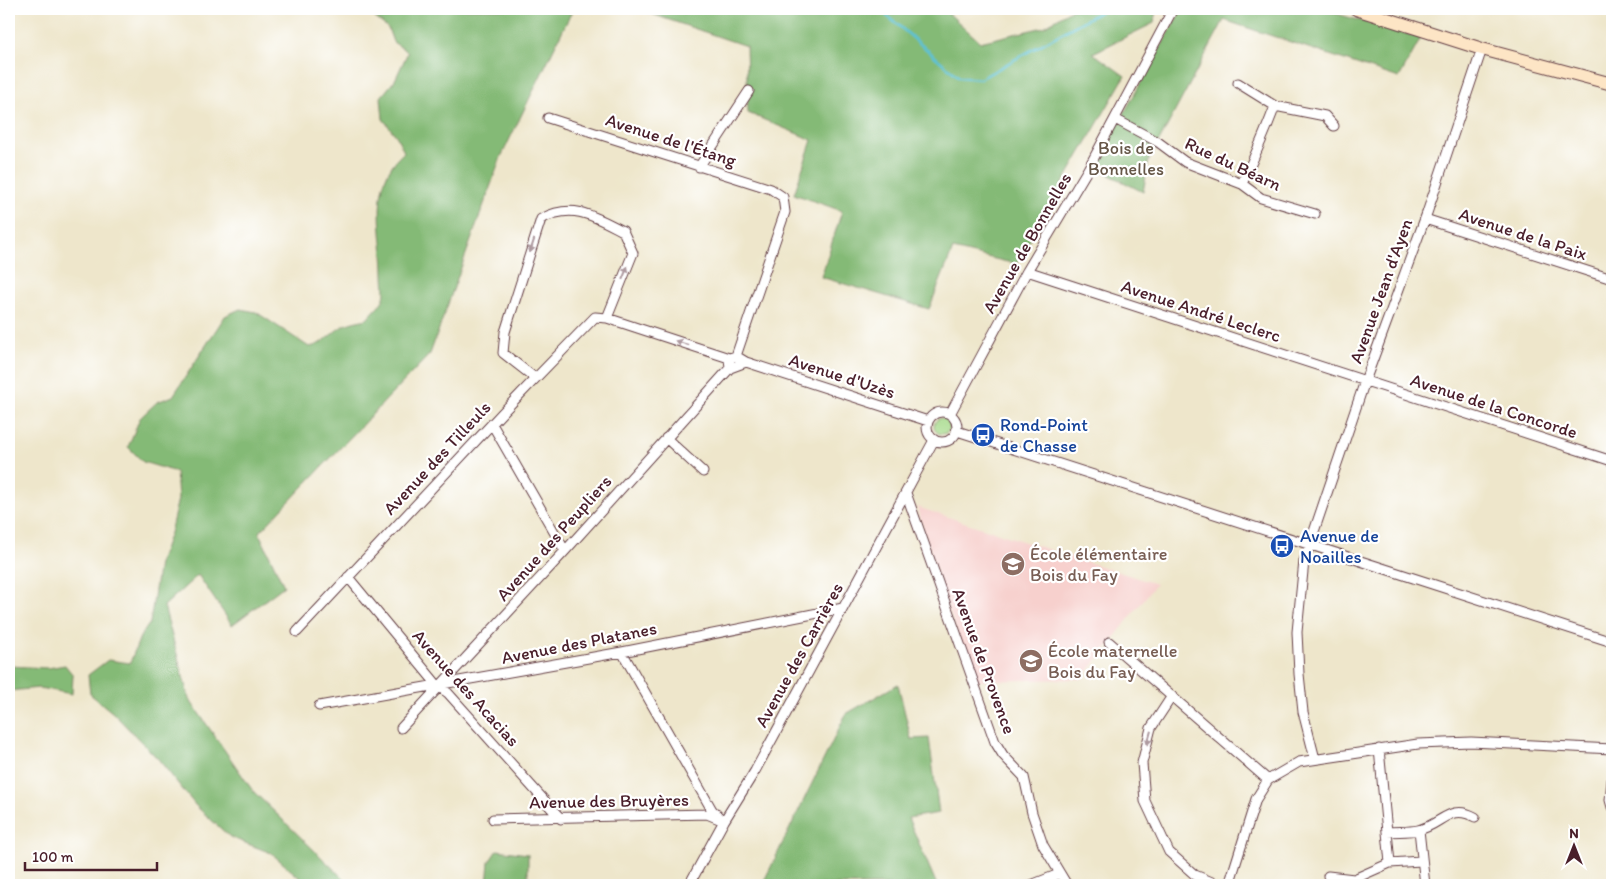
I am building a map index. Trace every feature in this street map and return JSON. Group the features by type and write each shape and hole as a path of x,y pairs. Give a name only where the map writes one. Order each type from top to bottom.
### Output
{"street":[{"name":"Avenue de Bonnelles","path":"950,414 1027,271 1115,119 1173,9"},
{"path":"1356,9 1482,49 1612,84"},
{"name":"Avenue Jean d'Ayen","path":"1315,759 1303,712 1297,632 1304,561 1365,381 1425,219 1482,49"},
{"path":"1238,83 1275,106 1324,116 1334,126"},
{"path":"699,167 749,91"},
{"path":"1242,184 1263,141 1275,106"},
{"name":"Avenue de l'Étang","path":"548,118 699,167 771,188 783,197 785,212 731,360"},
{"name":"Rue du Béarn","path":"1115,119 1158,142 1185,162 1242,184 1261,198 1316,214"},
{"path":"535,378 503,353 504,332 541,219 554,212 584,211 623,231 634,253 607,318 731,360 746,362"},
{"name":"Avenue de la Paix","path":"1425,219 1612,279"},
{"name":"Avenue André Leclerc","path":"1027,271 1365,381"},
{"name":"Avenue des Tilleuls","path":"297,632 590,321 595,317 607,318"},
{"name":"Avenue d'Uzès","path":"731,360 746,362 928,421"},
{"name":"Avenue des Peupliers","path":"401,728 565,551 666,438 731,360"},
{"name":"Avenue de la Concorde","path":"1365,381 1612,461"},
{"path":"935,414 950,414 956,421 957,431 948,441 934,440 929,434 928,421 935,414"},
{"path":"492,424 565,551"},
{"path":"957,431 1612,642"},
{"path":"666,438 703,472"},
{"name":"Avenue des Carrières","path":"689,885 754,771 934,440"},
{"name":"Avenue de Provence","path":"906,494 995,742 1003,755 1024,777 1037,830 1066,885"},
{"name":"Avenue des Acacias","path":"348,576 438,686 448,693 561,819"},
{"name":"Avenue des Platanes","path":"320,706 622,652 843,608"},
{"path":"1109,642 1229,744 1268,780"},
{"path":"622,652 712,810 724,821"},
{"path":"1172,696 1151,728 1142,763 1145,801 1169,852 1195,875 1219,885"},
{"path":"1229,885 1256,798 1268,780 1299,762 1418,744 1471,742 1612,749"},
{"path":"1378,749 1390,863"},
{"path":"1612,780 1610,800 1612,807"},
{"path":"1387,832 1419,830 1457,812 1468,813 1475,817"},
{"name":"Avenue des Bruyères","path":"493,819 561,819 708,814 724,821"},
{"path":"1419,830 1421,861 1426,885"},
{"path":"1328,876 1354,879 1390,863 1421,861"},
{"path":"1031,885 1059,874"}],"shaded area":[{"name":"École élémentaire Bois du Fay","path":"917,507 1156,584 1082,679 975,681 947,605"}],"green space":[{"path":"364,9 573,9 501,157 430,354 259,533 284,586 232,625 198,575 164,606 189,699 253,791 350,885 308,885 271,853 230,837 196,806 159,760 113,713 90,694 88,675 108,660 130,663 140,637 150,623 159,563 170,533 178,499 176,472 143,462 128,447 140,418 157,402 173,396 225,316 240,309 256,312 309,347 322,342 346,324 367,319 384,298 381,194 385,179 393,165 404,152 397,137 383,119 381,97 395,80 408,52 393,42 388,28"},
{"path":"637,9 944,9 980,42 1044,27 1072,9 1156,9 1154,23 1093,53 1125,76 1016,264 953,249 929,309 821,277 842,211 794,194 812,140 748,113 746,46"},
{"name":"Bois de Bonnelles","path":"1182,9 1320,9 1421,38 1399,78 1224,20 1149,160 1143,192 1094,167"},
{"path":"939,418 945,418 950,423 948,432 939,434 934,429 934,423"},
{"path":"65,665 73,675 72,694 39,688 9,691 9,666 48,668"},
{"path":"898,684 911,739 929,738 939,813 908,818 937,885 762,885 846,714"},
{"path":"497,850 528,854 528,885 487,885 489,862"}],"waterway":[{"path":"879,9 959,77 980,79 1105,9"}],"place":[{"name":"Rond-Point de Chasse","path":"983,435"},
{"name":"Avenue de Noailles","path":"1282,546"},
{"name":"École élémentaire Bois du Fay","path":"1013,564"},
{"name":"École maternelle Bois du Fay","path":"1031,661"}]}
